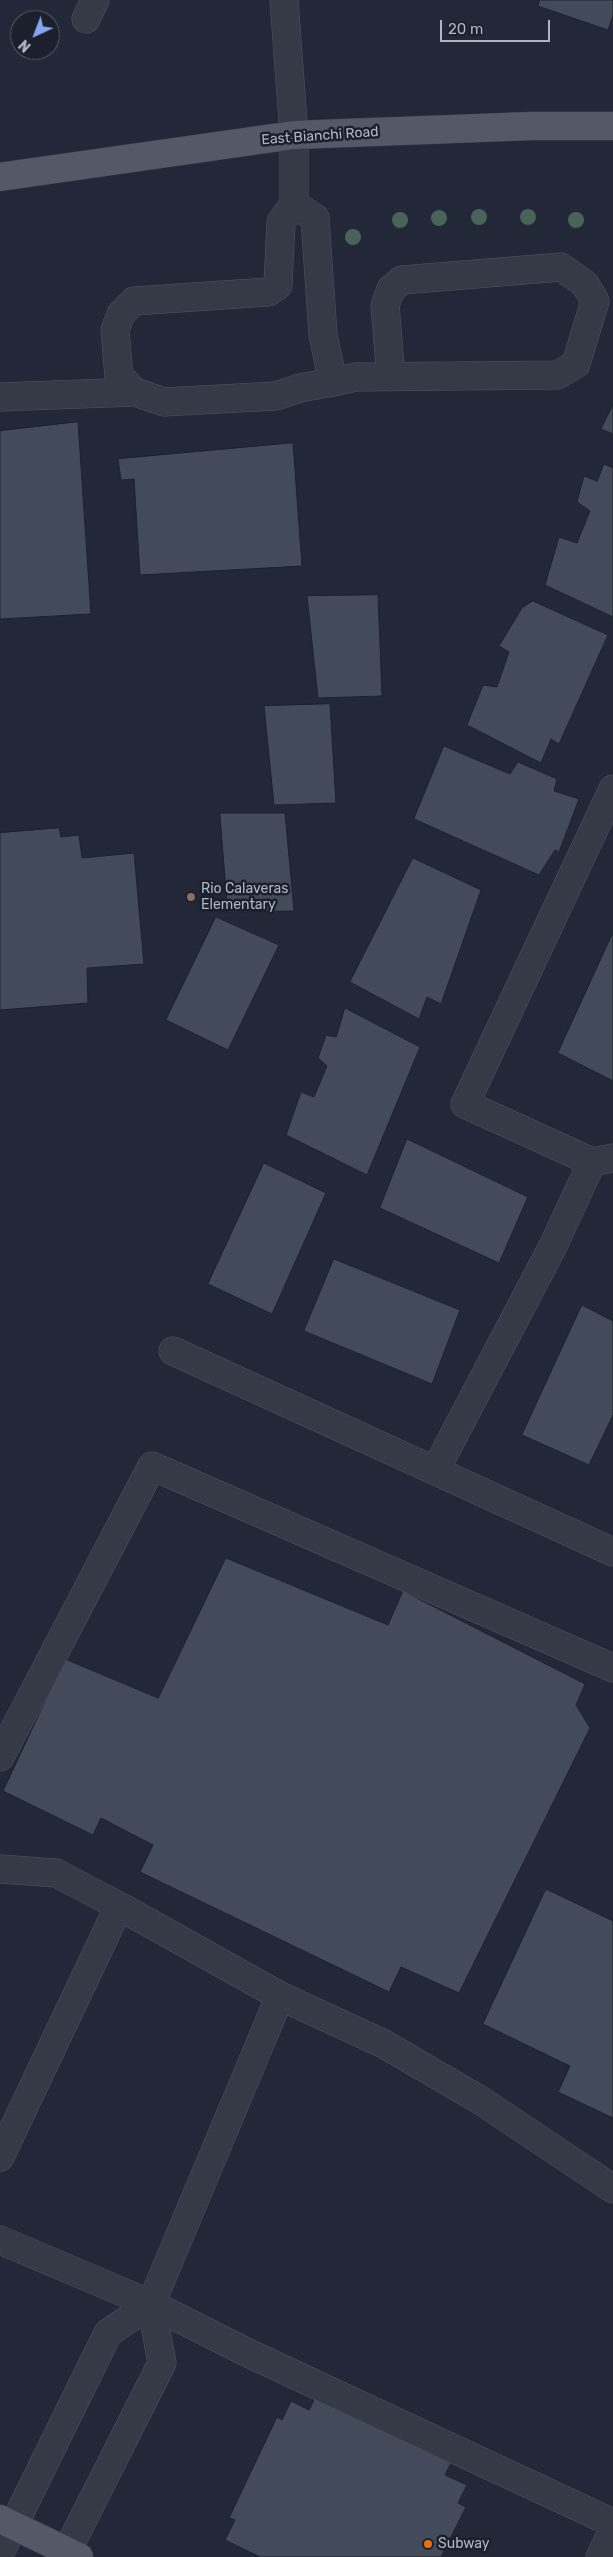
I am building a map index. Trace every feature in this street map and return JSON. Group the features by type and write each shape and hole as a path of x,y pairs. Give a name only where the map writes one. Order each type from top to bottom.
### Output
{"main road":[{"name":"East Bianchi Road","path":"0,177 294,135 532,126 613,126"},
{"path":"7,2522 70,2555"}],"street":[{"path":"135,392 119,376 116,330 121,314 134,301 268,292 278,285 281,222 294,204 294,135 284,0"},
{"path":"294,204 315,218 323,335 333,382"},
{"path":"0,397 135,392 164,402 266,397 356,377 391,377 558,375 576,364 594,300 585,284 561,267 402,280 391,289 385,305 391,377"},
{"path":"434,1471 553,1246 602,1160 466,1104 613,789"},
{"path":"173,1351 613,1552"},
{"path":"0,1757 152,1466 613,1668"},
{"path":"0,1869 56,1873 120,1906 280,1996 384,2044 480,2100 613,2189"},
{"path":"0,2157 120,1906"},
{"path":"0,2553 7,2522 108,2333 151,2304 280,1996"},
{"path":"0,2240 151,2304 246,2352 613,2523"},
{"path":"70,2555 162,2363 151,2304"},
{"path":"600,2557 613,2530"}],"building":[{"path":"540,0 613,0 613,15 608,30 538,6"},
{"path":"613,405 613,434 601,429"},
{"path":"78,422 91,614 0,619 0,431"},
{"path":"293,443 302,566 140,575 134,479 121,480 118,459"},
{"path":"604,464 613,468 613,617 545,585 559,537 577,543 590,511 577,502 584,476 597,481"},
{"path":"378,595 382,696 318,698 307,596"},
{"path":"533,601 608,635 559,744 551,739 541,763 467,725 483,685 497,687 509,652 499,646 522,608"},
{"path":"330,704 336,803 274,805 264,706"},
{"path":"444,746 510,774 518,762 557,779 554,791 579,799 559,852 555,850 539,875 414,819"},
{"path":"220,813 285,813 294,911 228,912"},
{"path":"59,828 61,837 79,835 82,858 134,853 144,964 87,968 88,1003 0,1010 0,833"},
{"path":"413,858 481,890 441,1004 427,997 419,1019 350,982"},
{"path":"216,917 279,945 228,1050 166,1020"},
{"path":"613,935 613,1081 558,1053"},
{"path":"345,1008 420,1047 367,1175 286,1135 301,1092 314,1097 327,1066 318,1058 326,1035 336,1037"},
{"path":"407,1139 528,1197 499,1263 380,1208"},
{"path":"264,1163 326,1193 272,1314 208,1284"},
{"path":"334,1259 460,1310 432,1384 304,1331"},
{"path":"582,1305 613,1321 613,1415 589,1465 522,1435"},
{"path":"226,1558 388,1625 403,1591 585,1684 576,1705 590,1728 459,1993 401,1967 389,1992 140,1872 153,1845 101,1818 93,1835 3,1791 65,1659 158,1698"},
{"path":"546,1889 613,1921 613,2118 558,2092 570,2066 483,2024"},
{"path":"315,2398 451,2463 445,2475 467,2485 458,2503 466,2507 441,2557 260,2557 225,2540 235,2520 229,2518 277,2417 282,2420 291,2401 309,2410"}],"place":[{"name":"Rio Calaveras Elementary","path":"191,897"},
{"name":"Subway","path":"428,2544"}]}
